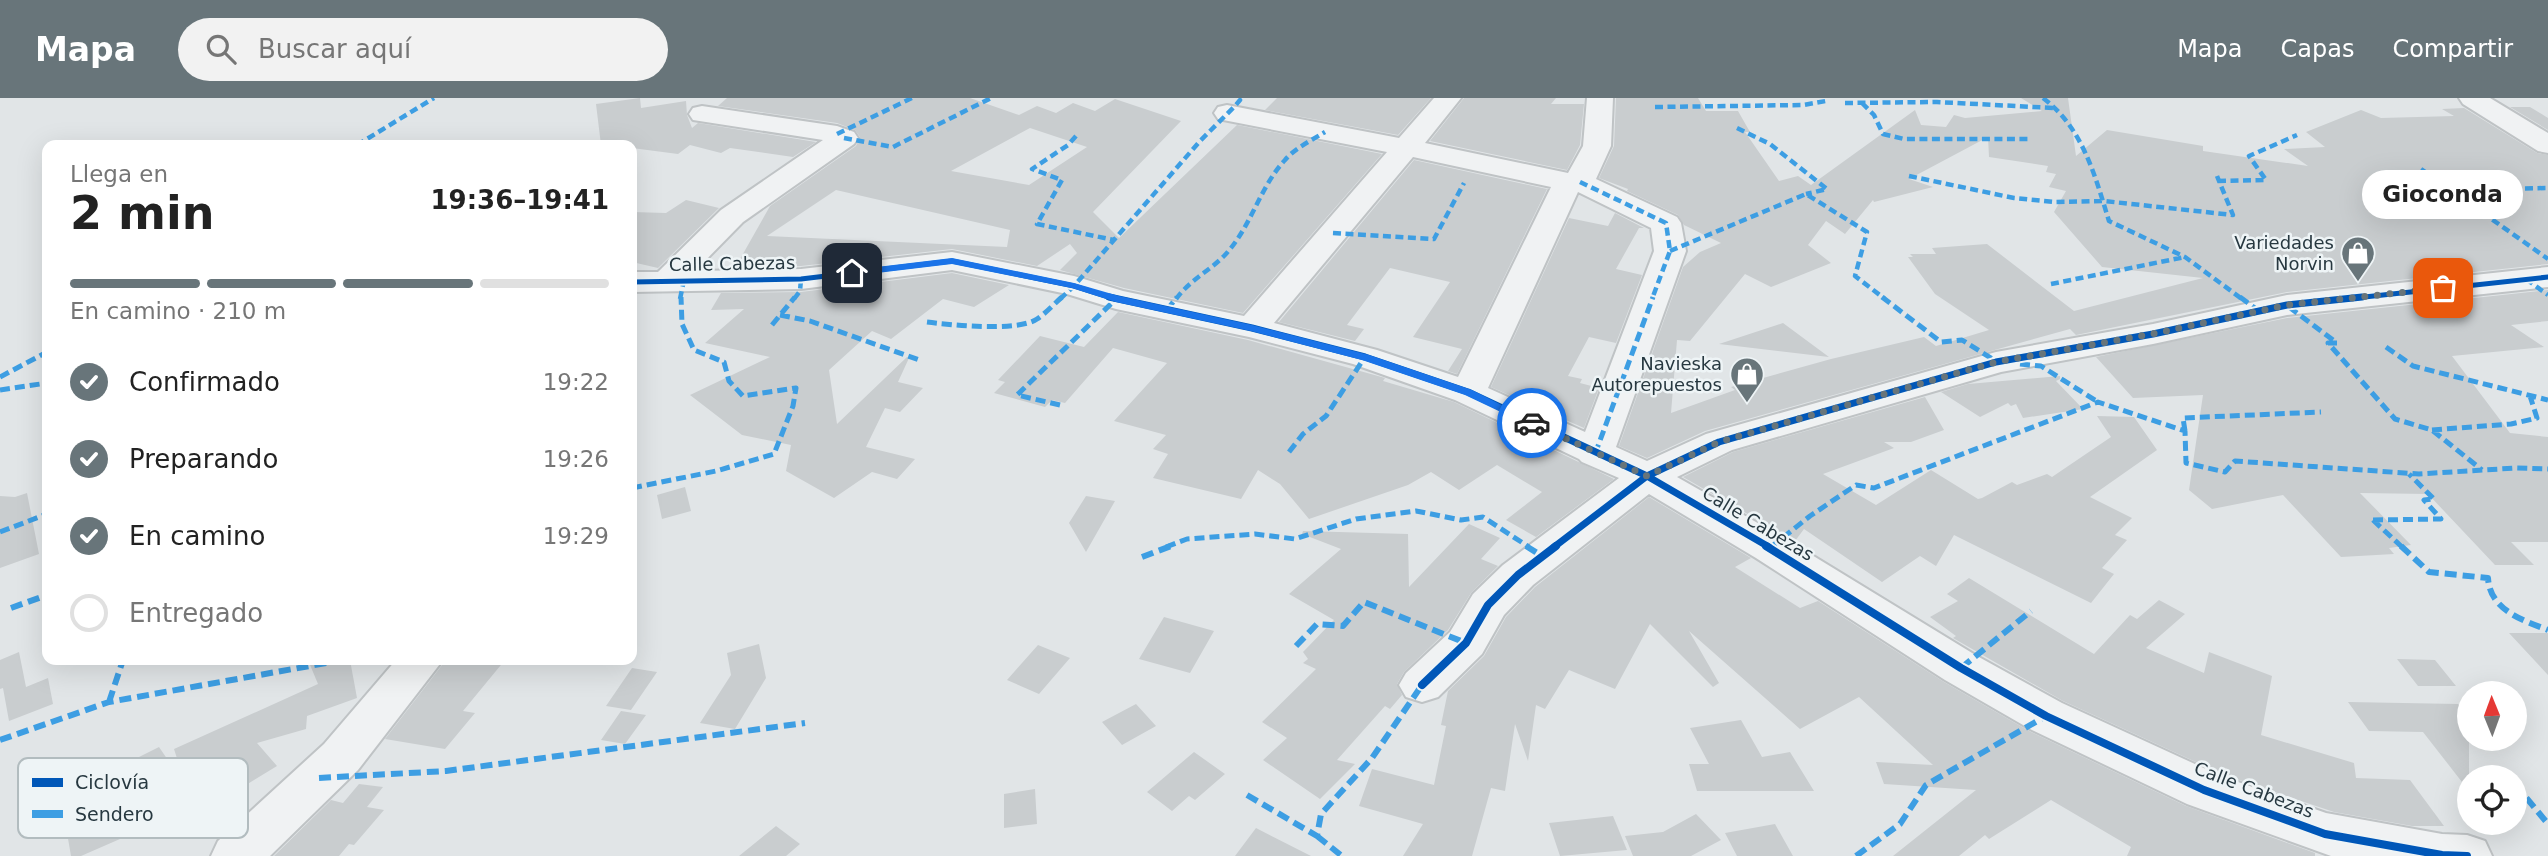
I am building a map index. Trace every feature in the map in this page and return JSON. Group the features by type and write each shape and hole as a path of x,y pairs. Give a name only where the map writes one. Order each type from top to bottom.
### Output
{"street":[{"path":"667,281 732,216 844,138 837,134 702,114 716,98"},
{"path":"1252,328 1448,98"},
{"path":"1468,392 1574,182 1597,146 1600,98"},
{"path":"2472,98 2548,145"},
{"path":"1227,113 1574,182 1666,223 1670,251 1595,454"},
{"name":"Calle Cabezas","path":"637,282 801,279 952,261 1074,286 1116,299 1252,328 1365,358 1468,392 1595,454 1647,476 1770,548 1961,668 2046,716 2204,790 2325,834 2442,855 2467,856"},
{"path":"1422,685 1466,643 1488,605 1518,575 1647,476 1719,442 1996,362 2152,334 2287,305 2548,277"},
{"path":"236,856 341,757 417,665"}],"building":[{"path":"640,98 641,108 686,101 692,128 698,123 816,142 793,157 730,148 721,153 690,145 678,154 637,149 637,140 600,140 596,104"},
{"path":"727,98 970,98 1019,115 1037,106 1056,113 1073,103 1095,111 1115,99 1181,121 1093,212 1119,238 1237,125 1382,154 1243,313 1124,288 1060,270 1077,253 1070,244 1037,266 952,249 801,266 735,268 770,206 856,146 860,137 855,130 837,123 718,106","holes":["1030,128 1087,147 1029,185 951,171","836,190 1010,230 1007,247 767,236"]},
{"path":"1277,98 1431,98 1398,135 1265,110"},
{"path":"1464,98 1556,98 1551,104 1584,104 1580,145 1567,170 1430,141"},
{"path":"1616,98 1698,98 1706,111 1738,111 1750,132 1745,132 1779,181 1798,176 1811,185 1915,110 1921,125 1946,127 1954,115 1965,118 2042,111 2021,98 2068,98 2076,156 2107,130 2203,146 2203,151 2308,166 2284,149 2325,147 2306,132 2361,110 2381,118 2454,116 2442,109 2464,108 2537,153 2548,155 2548,264 2287,292 2076,335 2070,329 1705,431 1647,458 1619,446 1683,267 1700,252 1721,243 1684,225 1678,215 1627,191 1628,189 1599,178 1614,146","holes":["1988,137 1989,157 2048,166 2046,172 2056,174 2049,187 2066,191 2054,212 2102,267 2203,278 2074,311 1987,244 1932,248 1936,254 1910,254 1913,257 1908,257 1935,294 1989,330 1936,346 1924,337 1831,359 1731,387 1735,390 1671,413 1677,340 1690,341 1745,274 1771,287 1831,263 1808,245 1826,221 1845,234 1873,200 1874,202 1933,187 1909,179"]},
{"path":"2510,107 2530,107 2548,118 2548,130"},
{"path":"1414,160 1547,189 1457,374 1448,371 1462,349 1413,337 1450,282 1390,268 1347,325 1364,329 1355,341 1279,322"},
{"path":"686,200 719,208 658,268 637,263 637,212 666,213"},
{"path":"1615,213 1644,228 1639,228 1616,269 1642,275 1616,343 1589,337 1568,376 1582,379 1580,383 1599,388 1584,428 1491,387 1569,218 1608,226"},
{"path":"952,273 1009,285 974,307 943,299 891,339 872,331 829,370 837,424 909,358 898,382 923,388 900,412 885,408 866,447 915,459 897,479 872,472 834,498 786,471 791,445 742,435 690,395 770,357 705,343 744,309 711,310 721,293 801,292"},
{"path":"2548,290 2548,321 2511,325 2544,347 2452,356 2510,433 2548,437 2548,542 2511,542 2534,565 2495,565 2428,494 2360,493 2411,545 2389,548 2394,554 2341,557 2283,495 2212,509 2189,490 2203,395 2133,398 2096,357 2287,318"},
{"path":"1118,312 1248,340 1385,378 1383,381 1454,402 1614,479 1536,537 1506,520 1542,492 1497,465 1459,490 1431,472 1408,485 1309,519 1280,484 1258,470 1241,499 1153,478 1168,454 1153,449 1166,435 1114,421 1167,363 1113,348 1065,403 1052,400 1045,407 994,393 1005,382 998,380 1040,336 1084,347"},
{"path":"1783,323 1829,357 1719,344"},
{"path":"2060,376 2056,381 2083,409 2023,418 2016,404 2011,406 2008,403 1980,417 1941,392 1968,384"},
{"path":"1925,397 1944,430 1911,442 1884,442 1894,448 1823,474 1876,505 1931,470 1978,499 2012,482 2017,485 2047,474 2052,477 2111,437 2097,416 2134,417 2157,450 2090,497 2132,518 2115,535 2127,540 2102,568 2114,574 2091,603 1954,535 1936,566 1920,556 1882,582 1804,529 1795,541 1683,477 1733,452"},
{"path":"685,487 691,511 662,519 657,495"},
{"path":"27,493 39,554 0,568 0,496 15,497"},
{"path":"1086,496 1115,501 1086,552 1069,523"},
{"path":"1649,497 1751,558 1735,567 1800,608 1818,601 1944,682 2029,731 2186,806 2315,853 2315,856 2127,856 2131,847 2051,800 1989,839 1985,835 1959,856 1893,856 1976,790 1884,784 1876,762 1933,765 1859,697 1800,729 1689,631 1719,683 1713,687 1650,624 1615,689 1569,670 1545,709 1536,705 1528,761 1515,724 1505,791 1491,788 1472,856 1403,856 1423,824 1359,806 1372,769 1434,785 1446,726 1441,725 1448,691 1484,656 1506,617 1535,587"},
{"path":"1469,524 1500,538 1481,559 1498,566 1471,593 1448,630 1404,672 1397,684 1402,695 1390,709 1385,706 1337,760 1355,764 1320,799 1263,760 1287,738 1262,722 1316,669 1303,663 1308,659 1303,652 1334,620 1289,594 1341,549 1302,534 1303,531 1408,534 1409,587"},
{"path":"1969,578 2094,654 2130,615 2137,619 2159,600 2185,614 2146,648 2204,673 2209,652 2272,676 2261,735 2354,763 2356,778 2410,780 2444,826 2412,826 2334,812 2222,774 2063,701 1953,638 1956,636 1930,617 1958,601 1947,594"},
{"path":"1164,617 1214,631 1190,673 1139,659"},
{"path":"2509,633 2548,633 2548,675"},
{"path":"759,644 766,678 735,729 700,723 731,675 727,653"},
{"path":"1038,645 1070,658 1039,694 1007,680"},
{"path":"19,652 26,687 48,678 53,704 9,721 3,688 0,689 0,660"},
{"path":"2397,659 2435,660 2456,686 2418,686"},
{"path":"310,665 351,665 357,698 307,716 306,729 257,743 277,766 248,784 248,758 177,758 174,749 318,684"},
{"path":"442,665 501,665 463,711 475,713 445,749 385,739"},
{"path":"632,668 657,672 631,710 606,706"},
{"path":"2348,702 2457,704 2457,751 2469,751 2469,765 2457,765 2457,776 2423,732 2369,731"},
{"path":"1136,704 1156,726 1122,745 1102,722"},
{"path":"621,711 646,715 625,744 601,740"},
{"path":"1741,720 1762,757 1790,752 1814,791 1697,791 1689,764 1709,764 1690,728"},
{"path":"159,747 167,758 137,758"},
{"path":"1194,752 1225,774 1195,800 1189,796 1172,811 1147,792"},
{"path":"359,784 383,787 367,807 384,810 354,845 349,844 339,856 274,856 331,800 343,803"},
{"path":"1035,789 1037,824 1004,828 1004,794"},
{"path":"1696,814 1721,840 1691,856 1633,856 1625,836 1663,832"},
{"path":"1613,816 1627,850 1560,856 1549,823"},
{"path":"1775,824 1793,856 1737,856 1725,833"},
{"path":"776,826 800,844 786,856 739,856"},
{"path":"1256,828 1311,856 1235,856"},
{"path":"68,838 120,838 81,856 71,856"}],"marked path":[{"path":"365,140 434,98"},
{"path":"837,134 912,98"},
{"path":"844,138 893,147 991,98"},
{"path":"927,322 956,326 1000,326 1035,321 1074,286 1200,141 1240,100 1236,98"},
{"path":"1655,107 1803,105 1826,101 1824,98"},
{"path":"2043,98 2060,112 2077,136 2092,168 2109,221 2185,257 2259,311"},
{"path":"1845,103 1937,102 2054,108"},
{"path":"1862,103 1874,115 1883,134 1904,139 2030,139"},
{"path":"1737,128 1770,144 1827,189 1806,194"},
{"path":"1167,310 1184,288 1224,256 1238,238 1264,189 1286,158 1325,132"},
{"path":"2218,181 2266,180 2249,156 2297,135"},
{"path":"1076,136 1068,145 1032,169 1062,180 1037,224 1114,240"},
{"path":"2421,169 2548,259"},
{"path":"1909,176 2014,198 2055,202 2104,201 2233,215 2217,176"},
{"path":"1580,182 1666,223 1670,251 1595,454"},
{"path":"1333,233 1434,239 1464,183"},
{"path":"2450,190 2548,188"},
{"path":"1670,251 1806,194 1867,232 1855,276 1941,342 1962,340 1999,363"},
{"path":"2051,284 2185,257"},
{"path":"772,325 800,291 801,279"},
{"path":"2526,279 2548,295"},
{"path":"637,487 716,471 774,454 793,406 796,388 743,396 729,381 724,362 694,350 680,316 684,280"},
{"path":"1060,405 1017,395 1116,299"},
{"path":"2289,307 2337,343 2328,343 2395,419 2432,430 2482,470"},
{"path":"780,315 810,321 922,361"},
{"path":"2386,347 2413,366 2548,400"},
{"path":"0,377 42,355"},
{"path":"1289,452 1303,434 1326,416 1365,357"},
{"path":"2020,364 2041,366 2098,402"},
{"path":"0,390 42,384"},
{"path":"2432,430 2511,424 2537,418 2530,396"},
{"path":"1770,548 1810,516 1856,485 1874,488 2098,402 2185,431 2186,463 2225,472 2235,461 2419,474 2516,468 2548,469"},
{"path":"2185,431 2183,418 2321,412"},
{"path":"2373,520 2441,519 2424,500 2434,499 2409,474"},
{"path":"1142,557 1187,539 1255,534 1295,539 1356,519 1416,511 1461,520 1483,517 1542,556"},
{"path":"0,532 42,516"},
{"path":"2373,520 2429,572 2488,578 2489,589 2500,606 2518,618 2548,630"},
{"path":"11,608 42,597"},
{"path":"1296,646 1317,624 1343,626 1364,602 1466,643"},
{"path":"1961,668 2031,611"},
{"path":"109,702 121,665"},
{"path":"0,740 109,702 315,665"},
{"path":"1247,795 1317,836 1321,814 1372,758 1422,685"},
{"path":"1856,856 1900,824 1926,785 2046,716"},
{"path":"319,778 446,771 805,723"},
{"path":"2527,799 2548,824"},
{"path":"1317,836 1342,856"}],"cycle path":[{"path":"637,282 801,279 952,261 1074,286 1116,299 1252,328 1365,357 1468,392 1647,476 1770,548 1961,668 2046,716 2204,790 2325,834 2442,855 2467,856"},
{"path":"1422,685 1466,643 1488,605 1518,575 1647,476 1719,442 1996,362 2153,334 2287,305 2548,277"}],"way so far":[{"path":"1532,423 1647,476 1719,442 1996,362 2152,334 2287,305 2443,288"}],"place":[{"name":"Variedades Norvin","path":"2358,283"},
{"name":"Gioconda","path":"2443,288"},
{"name":"Navieska Autorepuestos","path":"1747,404"}],"route":[{"path":"852,273 952,261 1031,276 1116,299 1252,328 1365,358 1468,392 1532,423"}]}
